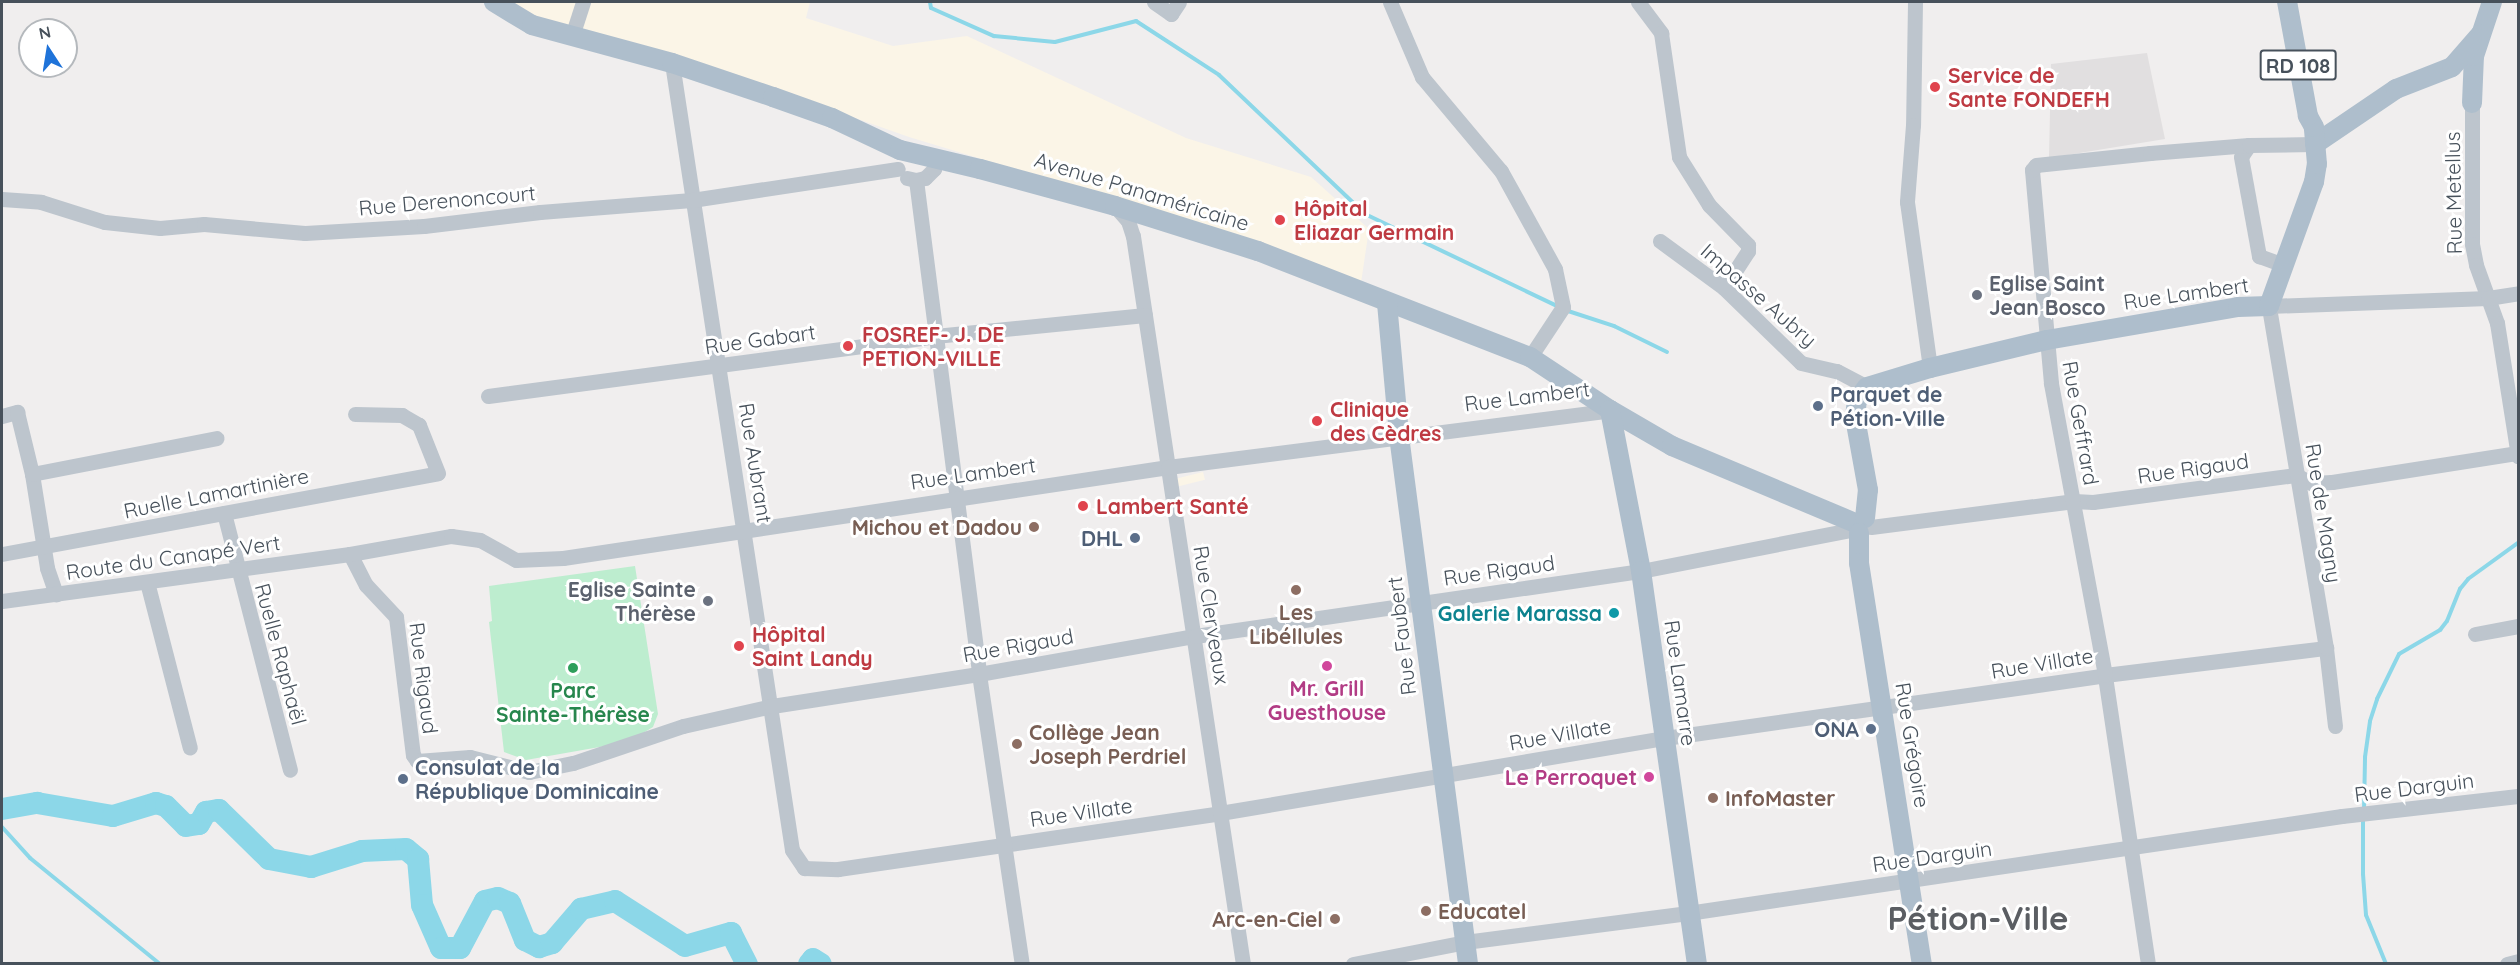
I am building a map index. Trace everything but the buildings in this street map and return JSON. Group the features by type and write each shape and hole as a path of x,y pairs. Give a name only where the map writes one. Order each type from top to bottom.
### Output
{"main road":[{"name":"Avenue Panaméricaine","path":"494,2 532,25 672,63 832,118 899,159 936,160 980,169 1258,251 1530,357 1610,410 1672,446 1861,526"},
{"name":"RD 108","path":"2287,2 2308,116 2314,136"},
{"name":"RD 108","path":"2269,306 2314,182 2314,136 2318,114 2299,2"},
{"path":"2472,103 2472,72 2480,35 2492,2"},
{"path":"2314,136 2396,89 2452,67 2480,35"},
{"path":"2439,73 2461,83 2472,103"},
{"name":"Rue Faubert","path":"1387,303 1399,436 1468,963"},
{"name":"Rue Lambert","path":"1867,387 1930,368 2047,340 2238,307 2269,306"},
{"name":"Rue Grégoire","path":"1867,387 1857,400 1855,418 1868,490 1861,526 1859,563 1922,963"},
{"name":"Rue Lamarre","path":"1610,410 1641,572 1688,913 1697,963"}],"street":[{"path":"572,36 583,2"},
{"path":"1154,2 1171,14 1179,2"},
{"path":"1390,2 1422,77 1502,171 1555,269 1563,307 1530,357"},
{"path":"1638,2 1661,33 1680,157 1709,205 1748,245 1748,251 1724,288"},
{"path":"1915,2 1913,114 1907,202 1930,368"},
{"name":"Rue Aubrant","path":"672,63 746,531 792,850 804,868"},
{"name":"Rue Metellus","path":"2472,103 2472,244 2497,323 2518,454"},
{"name":"Rue Geffrard","path":"2148,963 2105,675 2051,383 2032,170 2037,165 2249,145 2314,136"},
{"path":"2249,145 2241,157 2259,256 2284,265"},
{"path":"899,159 905,177 916,180 932,172 936,160"},
{"name":"Rue Derenoncourt","path":"2,200 41,202 105,222 160,228 204,224 305,233 424,226 540,212 692,200 899,159"},
{"path":"916,180 979,674 1022,963"},
{"name":"Rue Clerveaux","path":"1115,207 1128,221 1133,236 1243,963"},
{"name":"Impasse Aubry","path":"1660,241 1724,288 1801,363 1838,371 1867,387"},
{"name":"Rue Lambert","path":"2269,306 2488,298 2518,293"},
{"name":"Rue de Magny","path":"2269,306 2326,648 2335,726"},
{"name":"Rue Gabart","path":"488,396 935,336 1145,315"},
{"name":"Rue Lambert","path":"350,554 451,536 480,540 516,560 539,561 956,501 1168,467 1610,410"},
{"path":"2,416 17,412 32,474 43,548 56,594"},
{"name":"Ruelle Lamartinière","path":"2,554 438,473 419,425 402,415 355,414"},
{"path":"32,474 217,438"},
{"name":"Rue Rigaud","path":"350,554 366,585 396,617 413,754 417,761 470,757 529,772 573,763 683,726 772,706 979,674 1195,636 1641,572 1861,526 2074,501 2093,502 2296,475 2311,483 2332,482 2518,454"},
{"name":"Ruelle Raphaël","path":"224,513 290,770"},
{"name":"Route du Canapé Vert","path":"2,601 350,554"},
{"path":"147,582 190,748"},
{"path":"2475,634 2518,626"},
{"name":"Rue Villate","path":"804,868 838,869 1220,813 1665,738 2105,675 2326,648"},
{"name":"Rue Darguin","path":"1353,963 1465,942 1688,913 2352,815 2518,796"},
{"path":"2506,963 2518,962"}],"shaded area":[{"path":"513,2 810,2 806,18 893,46 967,36 1186,138 1311,177 1369,229 1361,283 1207,227 909,137 770,88 560,32"},
{"path":"2147,53 2165,139 2049,158 2051,64"},
{"path":"1203,472 1205,480 1179,486 1177,479"}],"green space":[{"name":"Parc Sainte-Thérèse","path":"635,566 658,714 653,727 628,742 526,760 504,752 489,622 492,621 489,586"}],"waterway":[{"path":"930,2 931,8 994,36 1055,42 1136,21 1219,75 1365,214 1559,307"},
{"path":"1565,310 1614,326 1667,352"},
{"path":"2364,811 2365,757 2370,721 2377,699 2399,654 2440,630 2447,621 2460,589 2468,579 2518,543"},
{"path":"2,809 37,803 113,816 156,803 166,806 186,826 199,824 206,812 219,810 269,859 311,867 362,851 406,849 418,859 422,905 441,948 460,948 485,901 498,898 510,903 525,940 539,947 552,943 581,909 615,901 685,946 731,933 747,964"},
{"path":"2363,819 2366,915 2386,964"},
{"path":"2,827 30,858 160,964"},
{"path":"809,964 813,959 821,964"}],"place":[{"name":"Service de Sante FONDEFH","path":"1935,87"},
{"name":"Hôpital Eliazar Germain","path":"1280,220"},
{"name":"Eglise Saint Jean Bosco","path":"1977,295"},
{"name":"FOSREF- J. DE PETION-VILLE","path":"848,346"},
{"name":"Parquet de Pétion-Ville","path":"1818,406"},
{"name":"Clinique des Cèdres","path":"1317,421"},
{"name":"Lambert Santé","path":"1083,506"},
{"name":"Michou et Dadou","path":"1034,527"},
{"name":"DHL","path":"1135,538"},
{"name":"Les Libéllules","path":"1296,590"},
{"name":"Eglise Sainte Thérèse","path":"708,601"},
{"name":"Galerie Marassa","path":"1614,613"},
{"name":"Hôpital Saint Landy","path":"739,646"},
{"name":"Mr. Grill Guesthouse","path":"1327,666"},
{"name":"Parc Sainte-Thérèse","path":"573,668"},
{"name":"ONA","path":"1871,729"},
{"name":"Collège Jean Joseph Perdriel","path":"1017,744"},
{"name":"Le Perroquet","path":"1649,777"},
{"name":"Consulat de la République Dominicaine","path":"403,779"},
{"name":"InfoMaster","path":"1713,798"},
{"name":"Educatel","path":"1426,911"},
{"name":"Arc-en-Ciel","path":"1335,919"}],"district":[{"name":"Pétion-Ville","path":"1978,918"}]}
